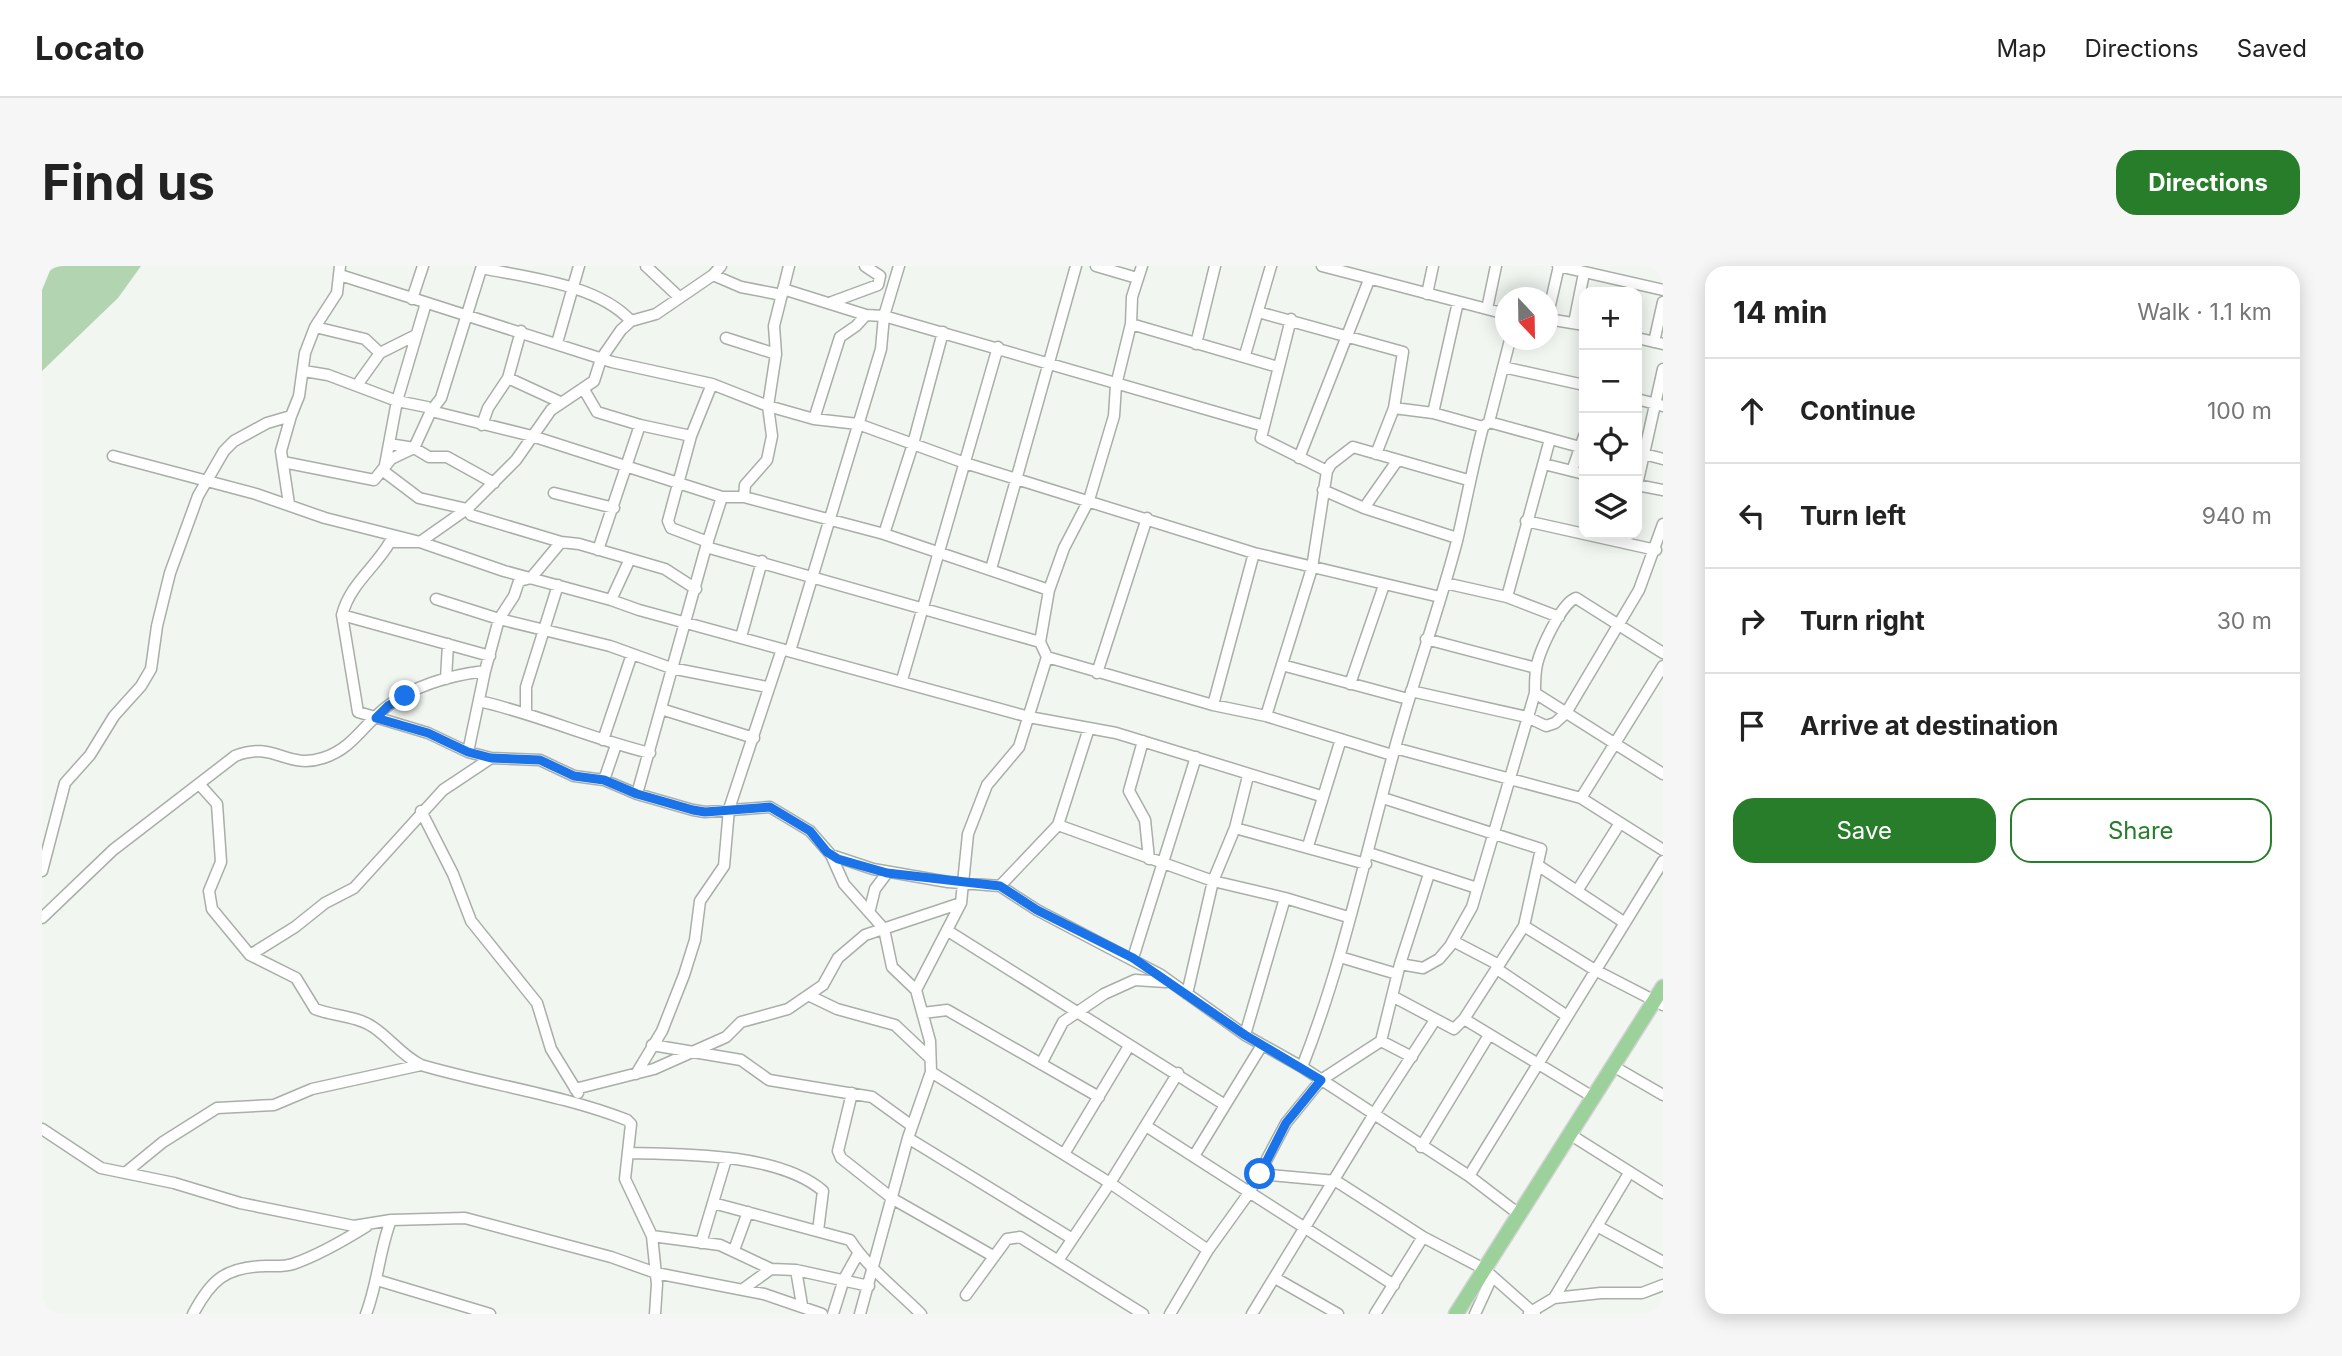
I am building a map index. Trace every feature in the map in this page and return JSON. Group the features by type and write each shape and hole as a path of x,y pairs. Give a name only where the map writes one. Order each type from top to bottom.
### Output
{"main road":[{"path":"1456,1314 1488,1273 1520,1215 1593,1097 1659,1002 1663,987"}],"street":[{"path":"412,299 423,266"},
{"path":"557,343 579,266"},
{"path":"646,266 679,297"},
{"path":"744,497 746,485 767,460 772,436 768,406 776,354 773,333 789,266"},
{"path":"832,302 878,285 880,276 864,266"},
{"path":"636,1074 662,1031 691,954 700,901 724,866 729,809 754,738 767,687 786,650 813,576 827,521 881,349 884,316 898,266"},
{"path":"991,569 1076,266"},
{"path":"1096,266 1137,278"},
{"path":"916,990 961,903 968,834 987,785 1019,747 1029,717 1047,657 1040,642 1049,590 1064,548 1089,500 1114,416 1116,384 1131,324 1132,297 1142,266"},
{"path":"1196,344 1214,266"},
{"path":"1245,355 1271,266"},
{"path":"1322,266 1495,311"},
{"path":"1427,294 1433,266"},
{"path":"1487,309 1496,266"},
{"path":"1554,287 1559,266 1663,290"},
{"path":"283,462 374,480 384,468 414,448 431,411 441,398 482,267 529,272 608,303 631,321"},
{"path":"289,504 282,441 299,396 305,353 316,327 337,293 340,270 412,299 521,331 601,359 712,384 768,406 814,419 858,424 1017,480 1254,553 1440,597"},
{"path":"860,1314 908,1138 931,1072 923,1013 916,990 892,967 884,929 870,909 844,884 831,855 810,831 779,810 759,806 705,812 637,794 604,780 574,776 540,760 491,758 468,752 428,733 358,712 342,615 346,601 370,565 380,559 390,542 420,542 467,509 494,483 560,402 597,376 601,359 631,321 656,314 717,270 741,287 832,302 866,315 884,316 998,347 1264,426"},
{"path":"1583,287 1584,273"},
{"path":"1299,458 1349,337 1369,280"},
{"path":"1433,413 1458,302"},
{"path":"1659,343 1663,302"},
{"path":"384,468 397,401 426,303"},
{"path":"1258,312 1403,352 1394,408 1376,454"},
{"path":"814,419 840,337 856,327 866,315"},
{"path":"1558,319 1579,324"},
{"path":"1291,320 1261,438 1327,471"},
{"path":"1131,324 1196,344 1245,355 1278,367"},
{"path":"316,327 365,339 380,353"},
{"path":"482,425 488,408 508,378 521,331"},
{"path":"884,534 913,444 943,332"},
{"path":"357,385 380,353 416,335"},
{"path":"726,338 776,354"},
{"path":"902,680 998,347"},
{"path":"1302,1067 1322,1017 1340,957 1348,917 1368,858 1409,695 1445,583 1468,480 1507,350"},
{"path":"1503,367 1579,384"},
{"path":"1639,476 1659,405 1663,369"},
{"path":"304,371 357,385 397,401 427,407 431,411 533,436 722,497 744,497 884,534 1049,590"},
{"path":"508,378 560,402"},
{"path":"712,384 691,436 668,521 671,528 707,545 1040,642"},
{"path":"583,388 597,412 691,436"},
{"path":"1642,400 1659,405"},
{"path":"1394,408 1433,413 1550,439 1579,442"},
{"path":"42,871 65,783 90,755 114,716 141,686 151,668 157,626 170,573 198,496 234,440 267,423 291,416"},
{"path":"598,550 640,425"},
{"path":"1507,597 1550,439"},
{"path":"389,444 414,448 429,457 447,457 494,483"},
{"path":"1266,716 1312,568 1323,490 1331,464 1353,447 1468,480"},
{"path":"1572,471 1579,451"},
{"path":"1644,454 1663,459"},
{"path":"113,456 289,504 325,518 420,542 686,624 902,680 1029,717 1089,727 1143,741 1248,776 1321,796"},
{"path":"1364,508 1397,461"},
{"path":"1544,464 1579,473"},
{"path":"384,468 419,498 467,509 471,515 561,542 665,569 696,589"},
{"path":"1642,486 1663,490"},
{"path":"1323,490 1364,508 1457,538"},
{"path":"554,492 614,508"},
{"path":"637,794 722,497"},
{"path":"1097,673 1147,518"},
{"path":"1526,521 1656,550"},
{"path":"1282,665 1350,684 1527,717 1551,725 1566,713 1620,625 1645,579 1663,524"},
{"path":"468,752 499,619 514,596 519,582 531,578 561,542"},
{"path":"1213,705 1254,553"},
{"path":"611,600 629,561"},
{"path":"741,637 762,561"},
{"path":"1445,583 1507,597 1559,617"},
{"path":"526,712 526,687 558,585"},
{"path":"1350,684 1384,585"},
{"path":"1340,957 1398,969 1423,968 1430,966 1453,941 1472,907 1507,779 1535,693 1536,668 1559,617 1576,598 1663,653"},
{"path":"436,599 499,619 567,633 671,668 767,687"},
{"path":"342,615 490,656"},
{"path":"1426,639 1536,668"},
{"path":"446,679 449,644"},
{"path":"603,740 632,654"},
{"path":"1047,657 1341,739 1581,798 1663,850"},
{"path":"1581,798 1663,666"},
{"path":"42,918 113,850 200,785 234,755 258,749 295,761 308,761 340,751 388,706 405,696 446,679 485,671"},
{"path":"1535,693 1663,774"},
{"path":"479,701 526,712 603,740 650,753"},
{"path":"661,709 754,738"},
{"path":"1000,886 1058,825 1089,727"},
{"path":"1308,846 1321,796 1341,739"},
{"path":"1143,741 1129,791 1145,820 1149,859"},
{"path":"604,780 616,744"},
{"path":"1133,958 1196,757"},
{"path":"250,955 295,927 325,903 354,888 421,811 443,790 491,758"},
{"path":"1186,994 1213,881 1235,828 1248,776"},
{"path":"200,785 217,804 220,862 209,891 209,903 222,925 250,955 296,978 315,1009 363,1021 407,1058 421,1065 529,1094 583,1103 631,1124 625,1179 652,1236 656,1273 655,1314"},
{"path":"1383,798 1492,835 1540,848 1539,866 1524,926 1456,1029 1392,996"},
{"path":"421,811 453,874 471,921 537,1003 551,1049 583,1103"},
{"path":"1577,891 1620,823"},
{"path":"1058,825 1213,881 1285,898 1348,917"},
{"path":"1235,828 1368,858 1477,888"},
{"path":"831,855 887,873 1000,886 1037,910 1133,958 1245,1035 1302,1067 1469,1176 1520,1215"},
{"path":"1469,1176 1663,861"},
{"path":"1539,866 1625,923"},
{"path":"870,909 875,889 887,873"},
{"path":"1170,1314 1208,1250 1249,1193 1286,1123 1321,1080 1381,1041 1398,969 1429,874"},
{"path":"1245,1035 1285,898"},
{"path":"575,1089 636,1074 690,1054 726,1037 741,1022 772,1015 810,996 823,985 838,958 865,935 961,903"},
{"path":"1524,926 1595,970 1659,1002"},
{"path":"948,931 1129,1046 1178,1073 1224,1105"},
{"path":"1453,941 1498,967 1567,1016"},
{"path":"1041,1064 1057,1030 1104,994 1135,980 1169,982"},
{"path":"810,996 837,1009 895,1024 930,1058"},
{"path":"923,1013 947,1010 1099,1097"},
{"path":"1464,1019 1593,1097"},
{"path":"1252,1314 1336,1181 1374,1114 1435,1020"},
{"path":"1421,1147 1489,1035"},
{"path":"1381,1041 1412,1056"},
{"path":"652,1045 690,1054 741,1059 769,1080 852,1093 878,1101 912,1126"},
{"path":"1194,1156 1262,1045"},
{"path":"1064,1154 1129,1046"},
{"path":"125,1173 163,1142 217,1108 274,1105 312,1089 421,1065"},
{"path":"1613,1066 1663,1095"},
{"path":"931,1072 1110,1183 1208,1250"},
{"path":"1059,1259 1178,1073"},
{"path":"852,1093 838,1151 846,1163 893,1199 993,1256"},
{"path":"1146,1126 1394,1285"},
{"path":"42,1129 78,1151 90,1164 174,1183 240,1203 366,1226"},
{"path":"1571,1135 1663,1193"},
{"path":"908,1138 1071,1238"},
{"path":"628,1153 706,1155 767,1164 819,1187 825,1195 818,1231"},
{"path":"702,1243 726,1159"},
{"path":"1260,1174 1336,1181 1423,1237 1488,1273 1532,1313 1554,1298 1629,1173"},
{"path":"713,1203 850,1240 858,1254 874,1266 921,1314"},
{"path":"734,1250 748,1212"},
{"path":"193,1314 208,1287 218,1277 257,1266 293,1264 325,1251 366,1226 391,1220 466,1218 611,1257 656,1273 743,1289 802,1304 822,1314"},
{"path":"366,1314 377,1280 381,1248 391,1220"},
{"path":"1597,1226 1663,1262"},
{"path":"652,1236 734,1250 771,1269 796,1270 869,1286"},
{"path":"967,1295 993,1256 1011,1237 1020,1237 1143,1314"},
{"path":"1375,1314 1423,1237"},
{"path":"834,1314 845,1279 858,1254"},
{"path":"743,1289 771,1269"},
{"path":"796,1270 802,1304"},
{"path":"1475,1314 1488,1273"},
{"path":"1275,1278 1338,1314"},
{"path":"377,1280 490,1314"},
{"path":"1554,1298 1642,1293 1663,1285"}],"green space":[{"path":"52,266 141,266 118,298 42,371 42,290"}],"route":[{"path":"405,696 388,706 376,718 428,733 468,752 491,758 540,760 574,776 604,780 637,794 693,810 705,812 770,807 791,817 810,831 827,852 838,859 887,873 1000,886 1037,910 1133,958 1245,1035 1321,1080 1286,1123 1260,1174"}]}
